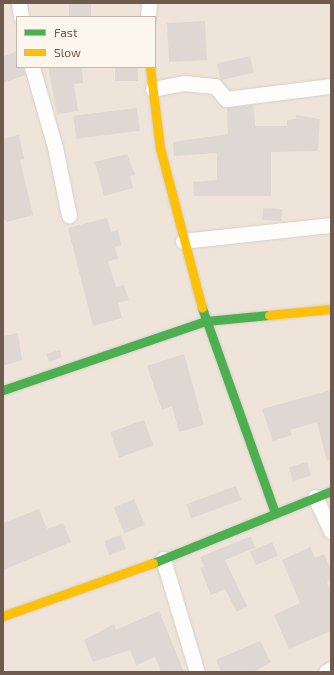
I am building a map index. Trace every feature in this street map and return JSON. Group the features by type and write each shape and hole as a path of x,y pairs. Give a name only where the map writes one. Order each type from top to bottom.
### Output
{"street":[{"path":"18,3 21,16"},
{"path":"148,16 149,3"},
{"path":"32,68 55,147 69,216"},
{"path":"150,68 160,148 183,242 206,321 276,513"},
{"path":"153,89 184,83 215,86 226,99 331,86"},
{"path":"183,242 331,225"},
{"path":"3,390 206,321 331,309"},
{"path":"3,616 163,559 331,491"},
{"path":"315,498 331,532"},
{"path":"163,559 197,672"},
{"path":"326,672 331,669"}],"shaded area":[{"path":"3,3 331,3 331,672 3,672"}],"building":[{"path":"69,3 91,3 91,16 69,16"},
{"path":"205,21 207,60 169,62 167,23"},
{"path":"16,51 16,68 23,68 25,75 3,83 3,57"},
{"path":"250,56 254,73 221,80 217,64"},
{"path":"48,68 82,68 83,83 74,84 78,111 57,114"},
{"path":"115,68 138,68 138,81 115,81"},
{"path":"254,105 255,126 287,126 287,120 296,119 296,115 320,119 318,151 271,152 271,196 194,196 193,182 217,180 217,153 174,156 173,142 228,134 227,108"},
{"path":"137,108 140,131 76,139 73,116"},
{"path":"19,135 24,159 20,160 33,215 7,222 3,218 3,139"},
{"path":"127,154 135,175 130,176 133,188 104,196 95,162"},
{"path":"263,208 282,209 281,221 262,220"},
{"path":"107,218 111,232 118,230 121,245 115,247 118,259 108,261 116,287 124,285 129,300 118,303 122,318 93,326 68,228"},
{"path":"18,333 22,360 3,366 3,336"},
{"path":"60,350 62,357 49,362 46,354"},
{"path":"184,354 204,425 179,432 172,406 162,410 147,366"},
{"path":"331,390 331,460 327,461 317,422 290,430 292,435 273,441 262,409"},
{"path":"144,420 153,445 119,458 110,432"},
{"path":"307,462 311,475 293,481 289,468"},
{"path":"236,486 241,500 191,518 186,504"},
{"path":"134,499 145,525 125,533 114,508"},
{"path":"39,509 47,529 63,523 71,542 3,570 3,523"},
{"path":"121,535 126,549 109,555 104,541"},
{"path":"251,536 255,548 225,560 247,606 237,612 225,589 211,595 200,568 204,567 200,557"},
{"path":"272,542 278,556 256,565 250,551"},
{"path":"310,547 315,558 324,554 331,570 331,581 327,582 331,592 331,631 289,649 274,615 300,603 282,560"},
{"path":"159,611 184,672 161,672 155,657 136,665 130,650 93,662 84,640 114,624 116,630"},
{"path":"260,641 271,662 253,672 221,672 216,660"}],"traffic: fast":[{"path":"202,308 275,513"},
{"path":"3,390 206,321 269,315"},
{"path":"153,563 331,491"}],"traffic: slow":[{"path":"150,68 160,148 202,308"},
{"path":"269,315 331,309"},
{"path":"3,616 153,563"}]}
